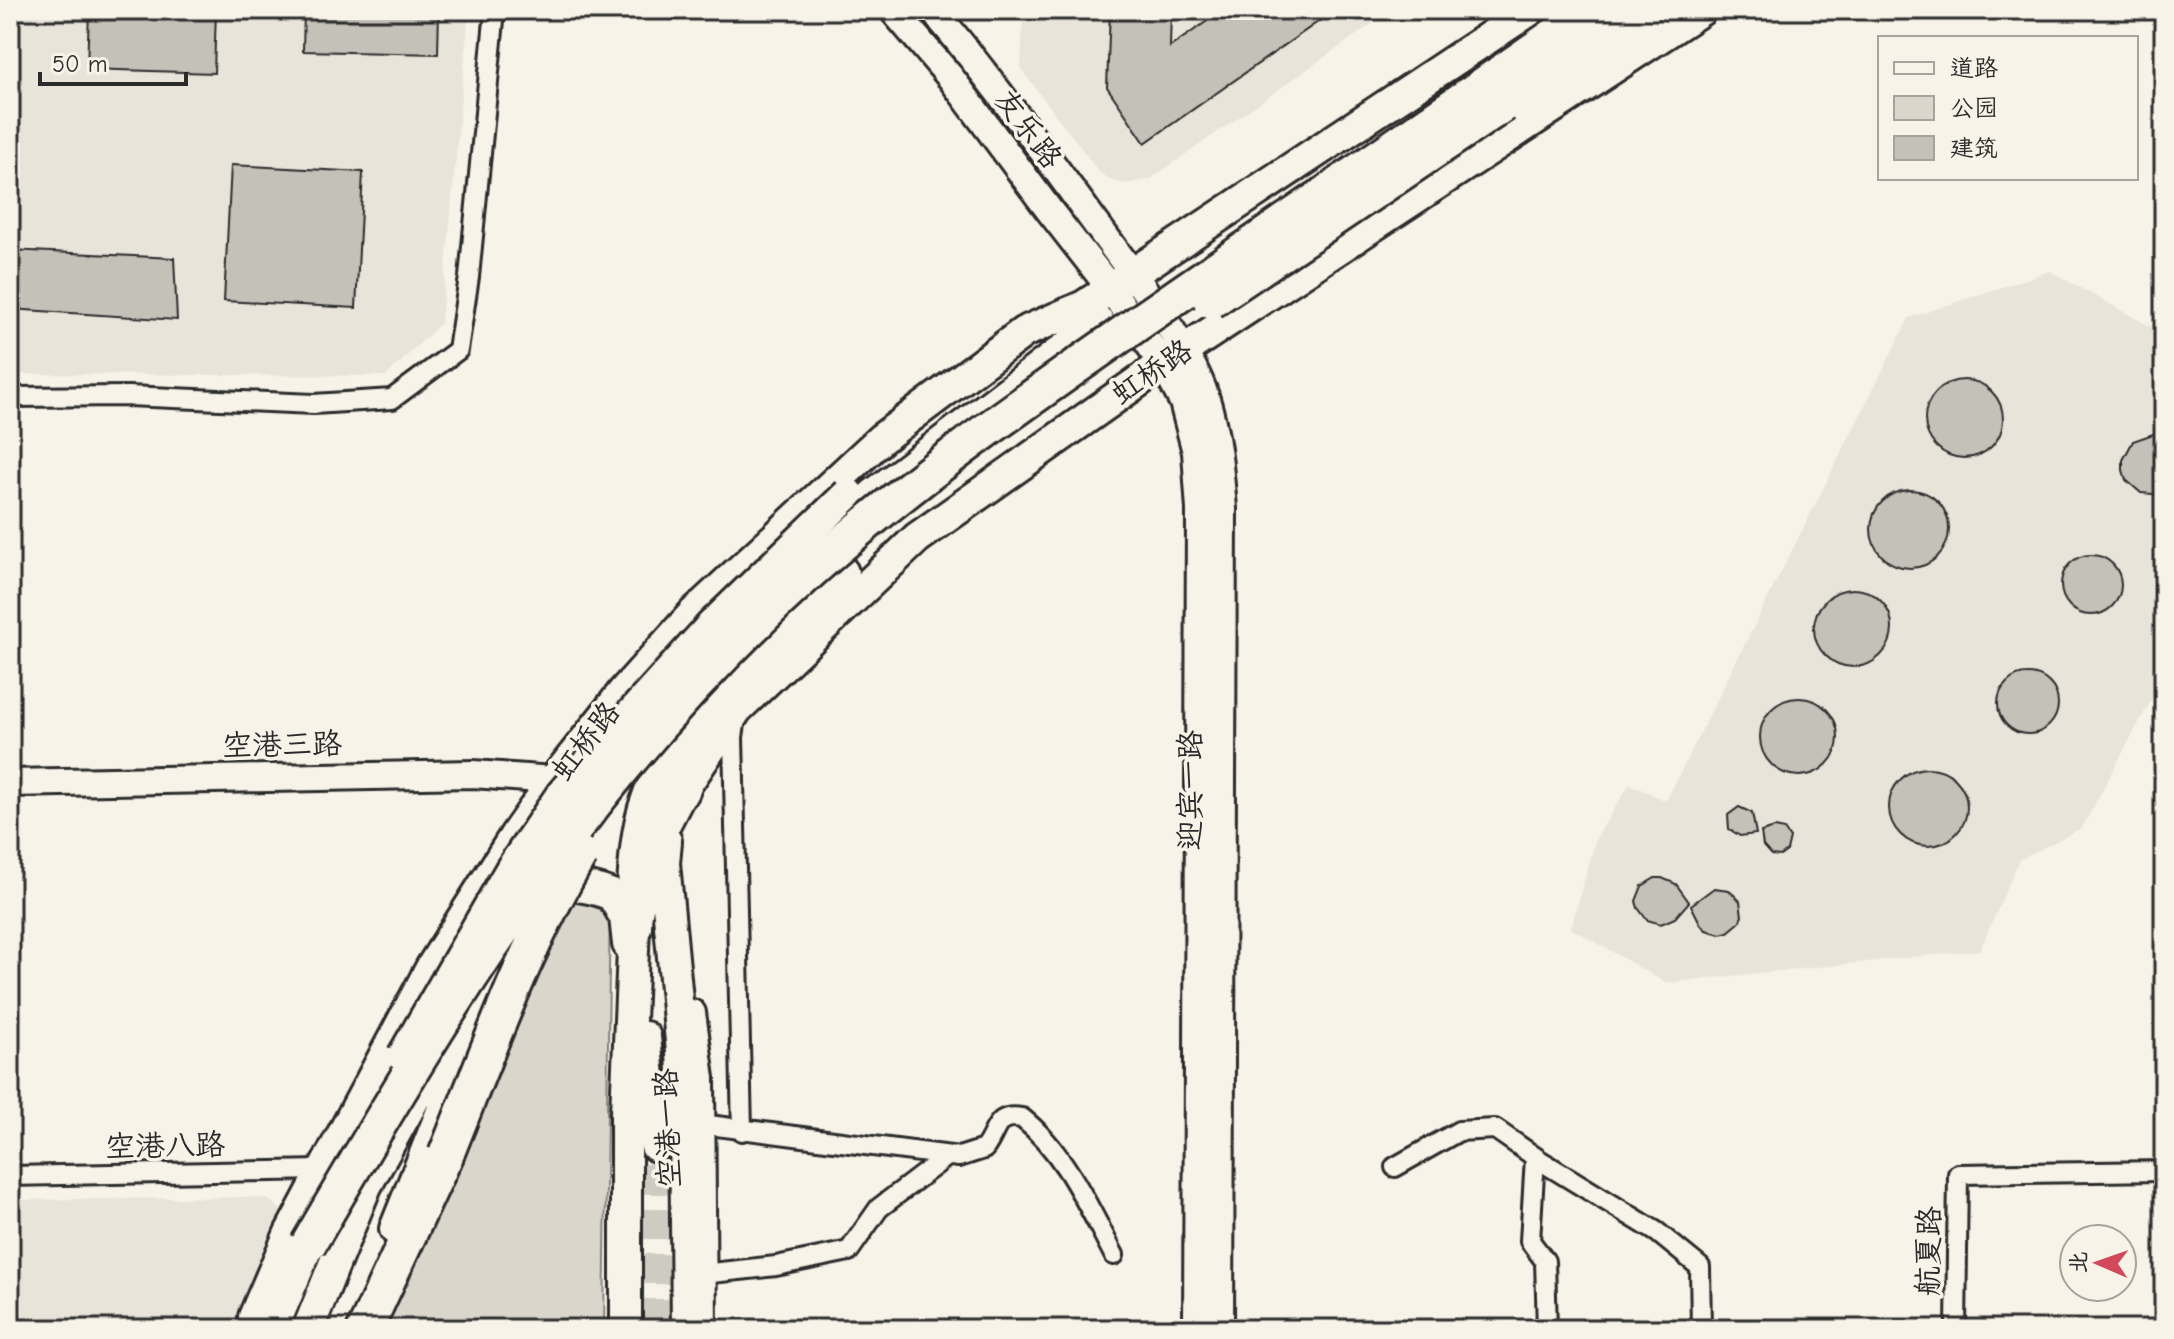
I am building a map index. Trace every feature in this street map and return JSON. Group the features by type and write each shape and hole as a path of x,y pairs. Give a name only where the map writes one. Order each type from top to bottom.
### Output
{"highway":[{"path":"634,927 637,857 642,821 652,794 669,757 704,708 764,643 897,522 987,454 1497,92 1591,10"},
{"path":"308,1245 387,1110 484,957 545,868 638,750 811,571 881,511 998,421 1497,92 1644,10"},
{"path":"677,801 700,741 726,696 764,643"},
{"path":"365,1329 446,1155 552,900 589,838 697,687"}],"main road":[{"name":"友乐路","path":"893,10 951,78 1049,210 1121,280"},
{"name":"友乐路","path":"933,10 969,53 1121,280"},
{"name":"虹桥路","path":"276,1324 337,1179 445,980 511,869 561,795 710,627 848,494 913,439 1036,348 1092,314 1121,280 1530,10"},
{"name":"虹桥路","path":"626,1329 626,1113 634,927 645,874 656,841 677,801 737,709 917,538 1173,357 1701,10"},
{"name":"迎宾一路","path":"1121,280 1173,357 1205,393 1219,448 1223,509 1220,1329"},
{"name":"虹桥路","path":"276,1324 290,1233 431,968 516,834 624,691 693,614 881,439 1024,332 1092,314"},
{"path":"308,1329 366,1186 577,813 607,773 681,685 779,582 873,495 1092,314"},
{"name":"迎宾一路","path":"1173,357 1196,452 1200,510 1197,1329"},
{"name":"空港三路","path":"10,783 473,774 554,780"},
{"name":"虹桥路","path":"677,801 664,863 685,1111 687,1329"},
{"path":"356,1329 515,920 546,890 568,885 590,887 612,895 625,917 632,977"},
{"path":"634,927 656,1146 669,928"},
{"name":"空港一路","path":"669,928 690,997 701,1078 703,1329"},
{"path":"276,1324 312,1280 322,1170"}],"street":[{"path":"10,397 128,396 314,404 392,399 458,350 469,277 495,10"},
{"path":"737,709 733,737 742,1131"},
{"path":"701,1124 903,1148 946,1157 970,1155 984,1149 1000,1121 1006,1117 1022,1118 1054,1151 1083,1195 1114,1255"},
{"path":"1395,1167 1459,1131 1495,1129 1657,1232 1700,1267 1701,1329"},
{"path":"702,1274 776,1266 849,1251 879,1208 946,1157"},
{"path":"1535,1157 1530,1241 1545,1261 1547,1329"},
{"name":"空港八路","path":"10,1176 322,1170"},
{"name":"航夏路","path":"1956,1329 1958,1174 2164,1171"}],"shaded area":[{"path":"10,10 469,10 441,323 386,376 10,374"},
{"path":"1023,10 1392,10 1149,180 1124,184 1110,180 1099,172 1021,69"},
{"path":"2050,271 2164,334 2164,676 2082,828 2019,860 1980,950 1666,983 1571,928 1596,838 1630,784 1666,801 1909,318"},
{"path":"268,1199 280,1209 278,1329 10,1329 10,1200"}],"green space":[{"path":"610,899 604,1329 381,1329 561,900"}],"building":[{"path":"89,10 216,10 214,73 87,69"},
{"path":"304,10 439,10 438,54 303,51"},
{"path":"1110,10 1171,10 1170,47 1223,10 1335,10 1145,143 1107,87"},
{"path":"231,165 363,172 356,308 224,301"},
{"path":"10,250 174,258 177,320 10,309"},
{"path":"1964,380 1979,383 1996,397 2003,419 2000,434 1986,451 1964,458 1949,455 1932,441 1925,419 1928,404 1942,387"},
{"path":"2153,434 2164,436 2164,495 2141,493 2126,480 2123,470 2123,460 2133,441"},
{"path":"1910,490 1925,493 1942,507 1949,529 1946,544 1932,561 1910,568 1895,565 1878,551 1871,529 1874,514 1888,497"},
{"path":"2091,555 2113,563 2121,585 2113,607 2091,615 2069,607 2061,585 2069,563"},
{"path":"1853,589 1868,592 1885,606 1892,628 1889,643 1875,660 1853,667 1838,664 1821,650 1814,628 1817,613 1831,596"},
{"path":"2028,674 2050,682 2058,704 2050,726 2028,734 2006,726 1998,704 2006,682"},
{"path":"1799,698 1814,701 1831,715 1838,737 1835,752 1821,769 1799,776 1784,773 1767,759 1760,737 1763,722 1777,705"},
{"path":"1928,768 1943,771 1960,785 1967,807 1964,822 1950,839 1928,846 1913,843 1896,829 1889,807 1892,792 1906,775"},
{"path":"1739,807 1752,813 1756,834 1740,836 1729,829 1728,815"},
{"path":"1775,828 1784,830 1790,838 1787,851 1780,856 1771,855 1763,846 1761,832"},
{"path":"1655,878 1676,884 1689,902 1675,918 1661,924 1647,920 1636,901 1642,886"},
{"path":"1714,888 1729,890 1740,901 1742,916 1728,932 1720,934 1701,925 1691,905"}],"tunnel":[{"path":"654,1329 656,1146"}]}
